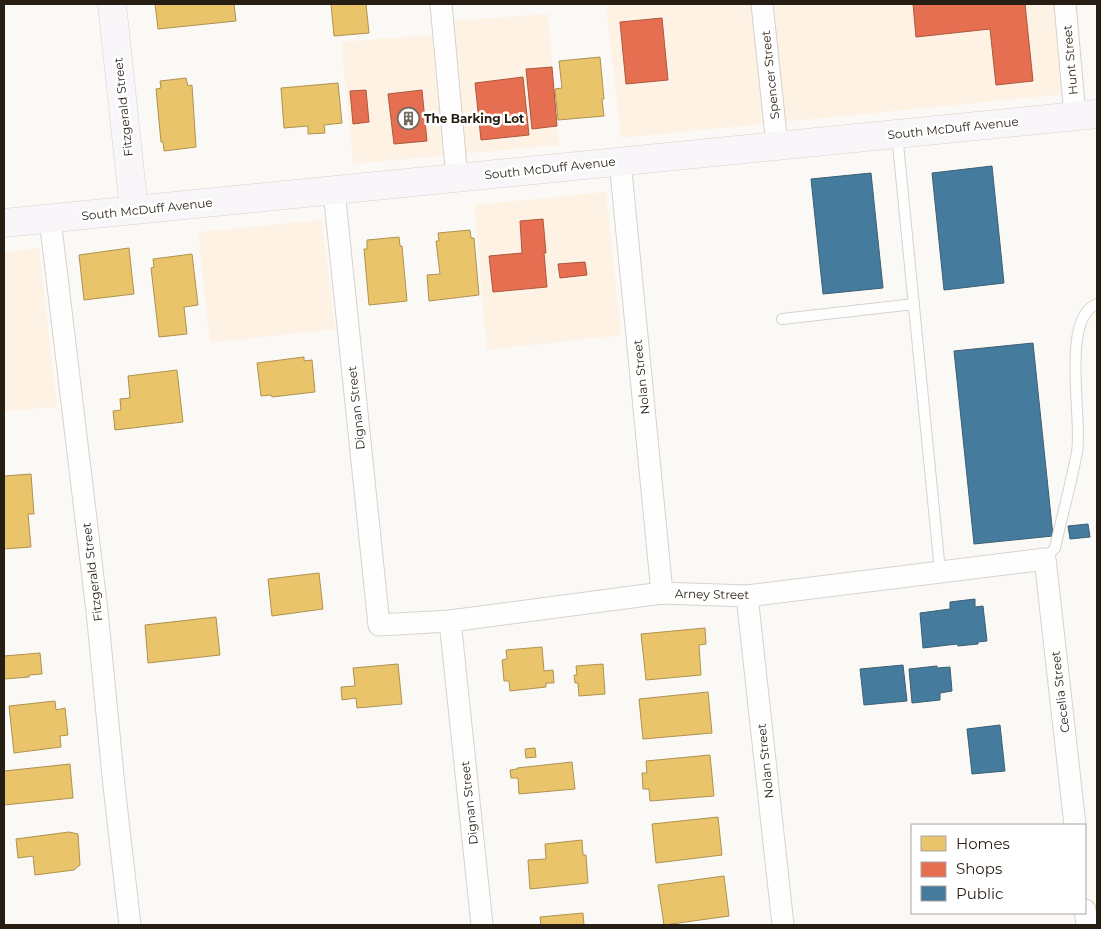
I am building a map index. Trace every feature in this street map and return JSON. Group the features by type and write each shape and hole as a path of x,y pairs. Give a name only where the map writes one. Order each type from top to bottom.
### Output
{"main road":[{"name":"Fitzgerald Street","path":"112,4 134,210"},
{"name":"South McDuff Avenue","path":"4,223 1086,115"}],"street":[{"path":"441,4 457,178"},
{"name":"Spencer Street","path":"762,4 777,146"},
{"name":"Hunt Street","path":"1065,4 1086,115"},
{"name":"Nolan Street","path":"620,161 662,594"},
{"name":"Dignan Street","path":"334,190 378,625"},
{"name":"Fitzgerald Street","path":"50,218 97,611 130,925"},
{"name":"Arney Street","path":"378,625 450,621 662,594 747,596 1044,559"},
{"name":"Cecelia Street","path":"1044,559 1075,824"},
{"name":"Nolan Street","path":"747,596 782,925"},
{"name":"Dignan Street","path":"450,621 482,925"}],"lane":[{"path":"897,134 940,571"},
{"path":"782,319 914,304"},
{"path":"1044,559 1054,548 1078,450 1076,357 1078,328 1083,315 1097,304"}],"shaded area":[{"path":"606,4 1077,4 1085,92 621,138"},
{"path":"548,14 559,145 353,164 341,42 454,33 453,21"},
{"path":"606,192 621,335 487,350 474,205"},
{"path":"322,220 335,329 210,343 198,232"},
{"path":"39,248 57,407 4,411 4,252"}],"building: Homes":[{"path":"155,4 234,4 236,21 158,29"},
{"path":"331,4 366,4 369,33 334,36"},
{"path":"600,57 604,116 558,120 555,89 562,88 559,61"},
{"path":"186,78 188,86 192,85 196,147 164,151 163,142 161,142 156,89 161,88 160,81"},
{"path":"338,83 342,123 324,125 325,133 308,134 308,126 284,128 281,88"},
{"path":"470,230 471,238 474,238 479,295 429,301 427,275 440,274 436,241 439,241 438,233"},
{"path":"399,237 400,246 402,246 407,301 369,305 364,249 367,249 367,240"},
{"path":"129,248 134,294 84,300 79,255"},
{"path":"192,254 198,305 184,307 187,334 159,337 151,268 154,267 153,259"},
{"path":"304,357 304,361 312,360 315,392 272,397 271,395 261,396 257,363"},
{"path":"177,370 183,422 115,430 113,411 121,410 120,399 130,398 128,376"},
{"path":"31,474 34,514 28,514 31,547 4,549 4,476"},
{"path":"319,573 323,609 272,616 268,579"},
{"path":"216,617 220,655 148,663 145,625"},
{"path":"705,628 706,644 699,645 701,675 646,680 641,634"},
{"path":"542,647 544,671 553,670 554,683 546,683 546,687 510,691 509,681 504,681 502,660 507,659 506,650"},
{"path":"40,653 42,674 4,679 4,656"},
{"path":"398,664 402,704 357,708 356,698 342,700 341,687 355,686 353,668"},
{"path":"603,664 605,694 579,696 578,683 575,683 574,675 577,675 576,666"},
{"path":"708,692 712,733 643,739 639,699"},
{"path":"55,701 56,710 65,708 68,735 60,736 61,747 14,753 9,706"},
{"path":"535,748 536,757 526,758 525,749"},
{"path":"710,755 714,796 650,801 649,789 643,789 642,773 647,773 646,761"},
{"path":"572,762 575,789 519,794 518,778 511,778 510,770 517,768"},
{"path":"70,764 73,798 4,805 4,771"},
{"path":"718,817 722,855 656,863 652,824"},
{"path":"69,832 78,834 80,865 74,870 35,875 33,856 18,858 16,839"},
{"path":"582,840 583,855 586,855 588,883 530,889 528,860 546,859 545,844"},
{"path":"724,876 729,916 664,925 658,885"},
{"path":"583,913 584,925 541,925 540,917"}],"building: Shops":[{"path":"913,4 1025,4 1033,81 996,85 990,29 916,37"},
{"path":"662,18 668,80 626,84 620,22"},
{"path":"552,67 557,126 532,129 526,69"},
{"path":"523,77 529,135 481,140 475,83"},
{"path":"366,90 369,122 353,124 350,91"},
{"name":"The Barking Lot","path":"422,90 427,141 394,144 388,94"},
{"path":"543,219 547,287 493,292 489,256 522,253 520,221"},
{"path":"585,262 587,275 560,278 558,264"}],"building: Public":[{"path":"992,166 1004,283 944,290 932,173"},
{"path":"871,173 883,288 823,294 811,179"},
{"path":"1033,343 1053,536 974,544 954,351"},
{"path":"1088,524 1090,537 1070,539 1068,526"},
{"path":"975,599 975,607 983,606 987,641 978,642 978,644 958,646 957,644 923,648 920,613 950,609 950,602"},
{"path":"903,665 907,701 864,705 860,669"},
{"path":"937,666 937,668 950,667 952,691 940,693 940,700 912,703 909,669"},
{"path":"1000,725 1005,771 972,774 967,729"}],"place":[{"name":"The Barking Lot","path":"408,118"}]}
